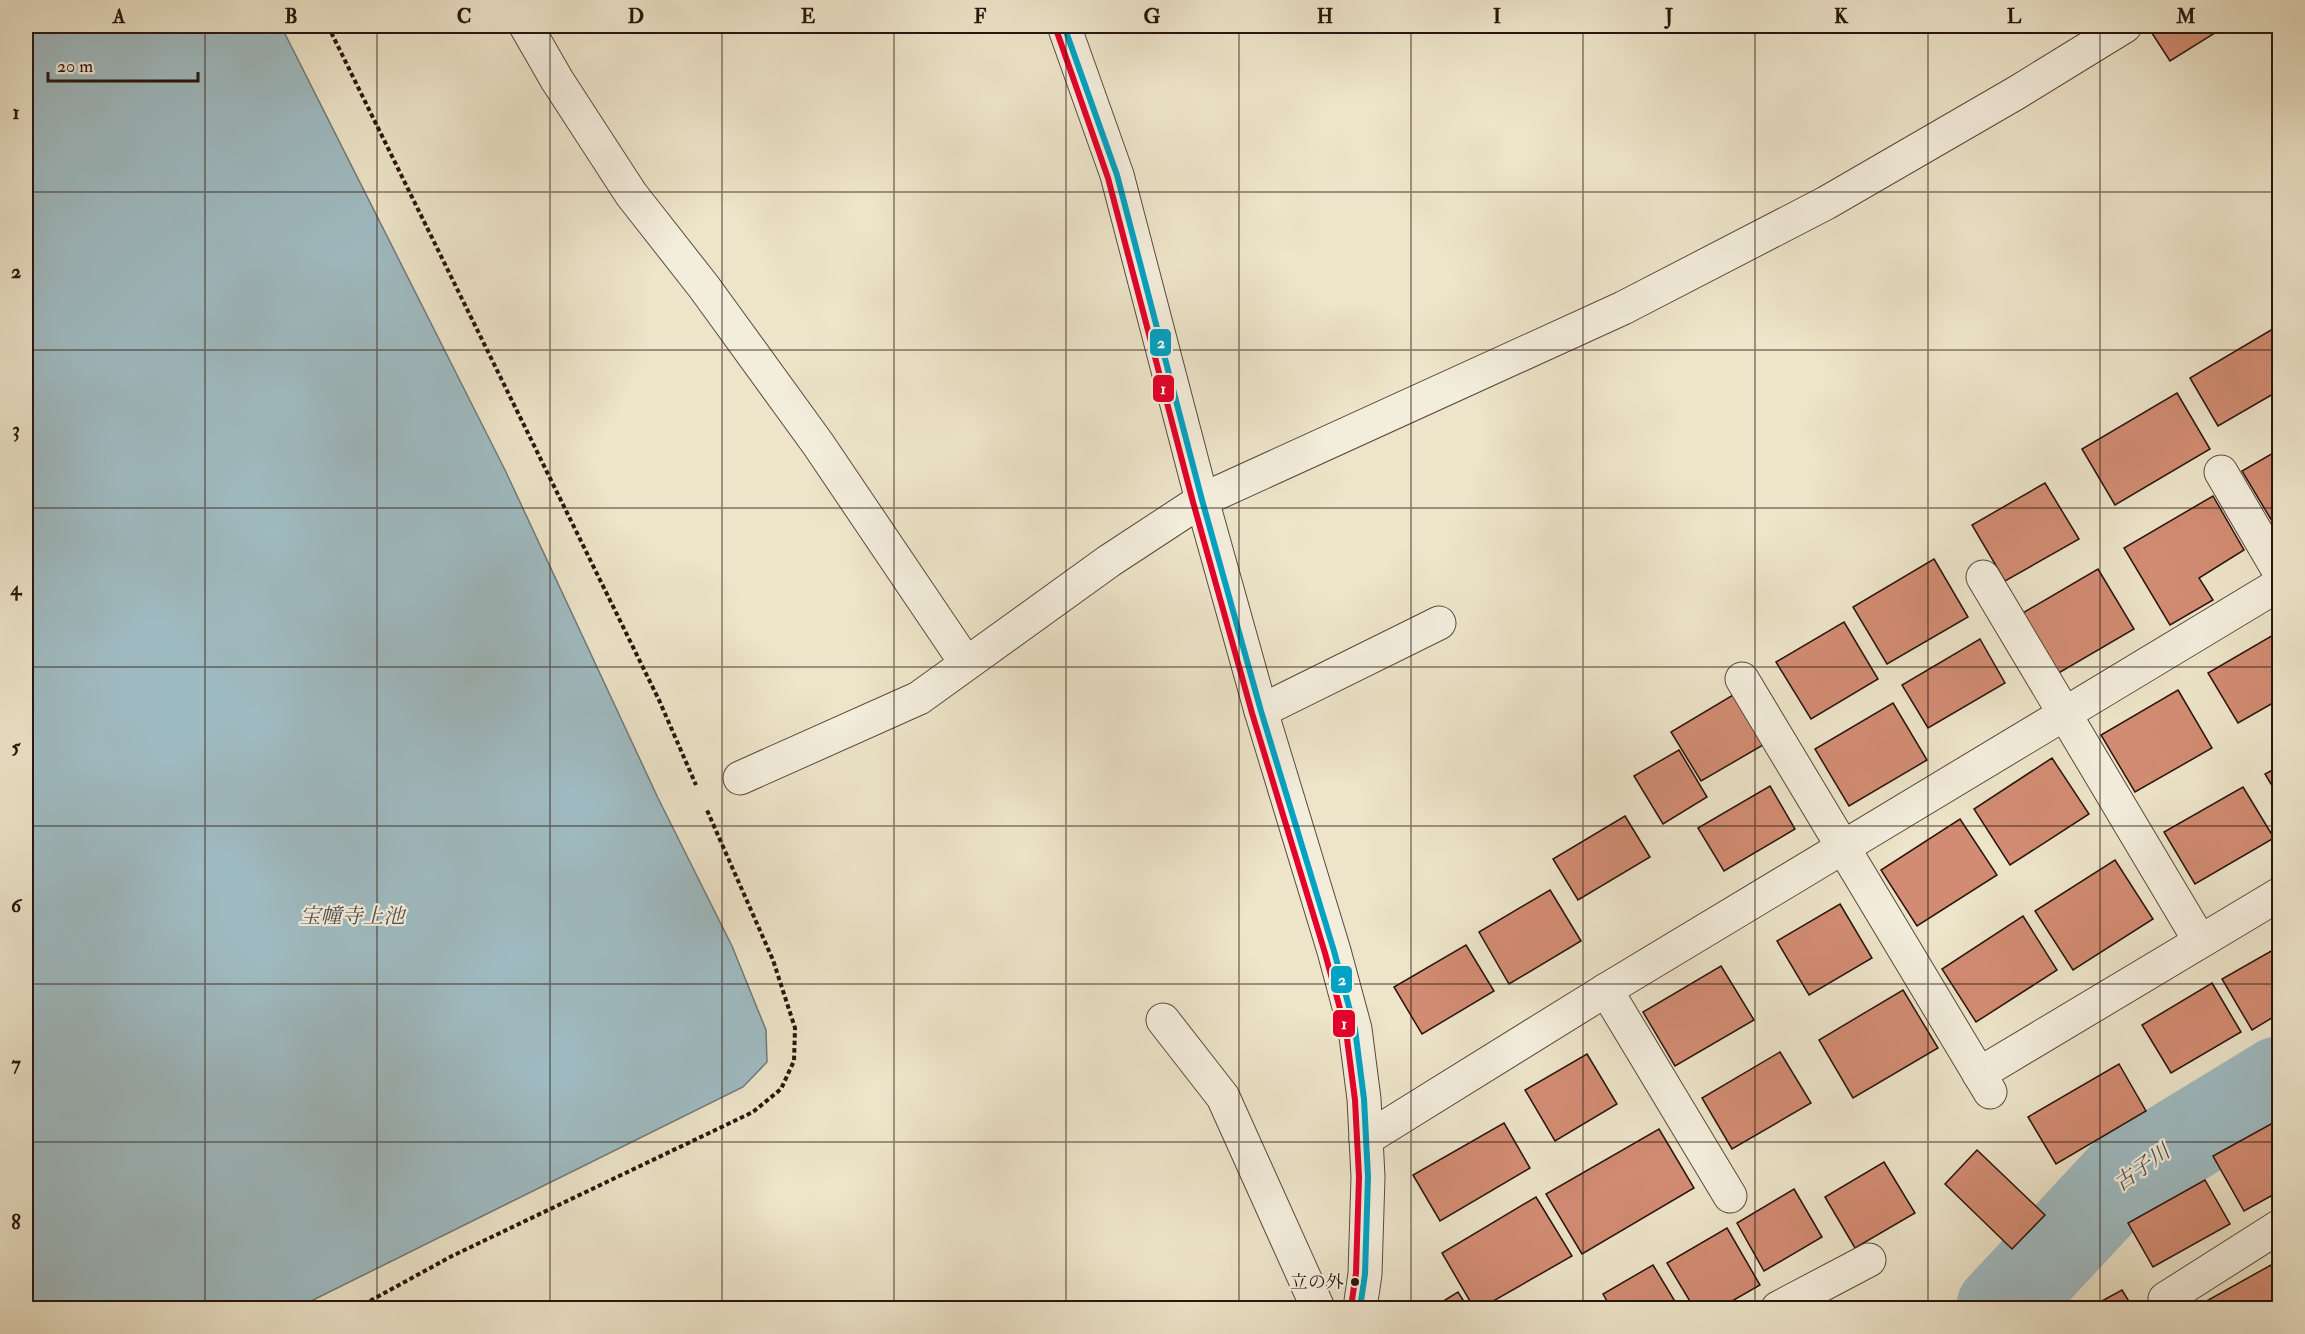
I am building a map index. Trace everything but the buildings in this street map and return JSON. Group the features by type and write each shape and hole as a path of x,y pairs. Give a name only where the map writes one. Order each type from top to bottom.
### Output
{"street":[{"path":"526,26 557,80 631,194 704,287 818,444 966,663"},
{"path":"1064,26 1117,175 1202,500 1261,711 1334,951 1355,1029 1364,1099 1368,1177 1365,1274 1360,1308"},
{"path":"740,778 919,698 1109,561 1202,500 1623,308 1826,203 2016,93 2125,26"},
{"path":"2221,472 2280,573"},
{"path":"1983,577 2200,941"},
{"path":"1366,1139 1606,990 2280,584"},
{"path":"1261,711 1439,623"},
{"path":"1742,679 1985,1083 2200,941 2280,894"},
{"path":"1606,990 1730,1196"},
{"path":"1163,1020 1223,1097 1318,1308"},
{"path":"2171,1308 2165,1299 2280,1226"},
{"path":"1778,1308 1869,1260"}],"path":[{"path":"328,26 659,700 697,787"},
{"path":"357,1308 452,1256 753,1112 781,1089 794,1061 795,1028 773,960 702,798"}],"water":[{"name":"宝幢寺上池","path":"26,26 281,26 505,470 658,798 732,946 766,1030 767,1062 743,1087 297,1308 26,1308"}],"waterway":[{"name":"古子川","path":"2001,1308 2123,1177 2280,1081"}],"transit line":[{"name":"2","path":"1064,26 1117,175 1202,500 1261,711 1334,951 1355,1029 1364,1099 1368,1177 1365,1274 1360,1308"},
{"name":"1","path":"1056,29 1108,178 1193,502 1252,713 1325,953 1346,1031 1355,1100 1359,1177 1356,1273 1351,1307"}],"place":[{"name":"立の外","path":"1355,1282"}]}
